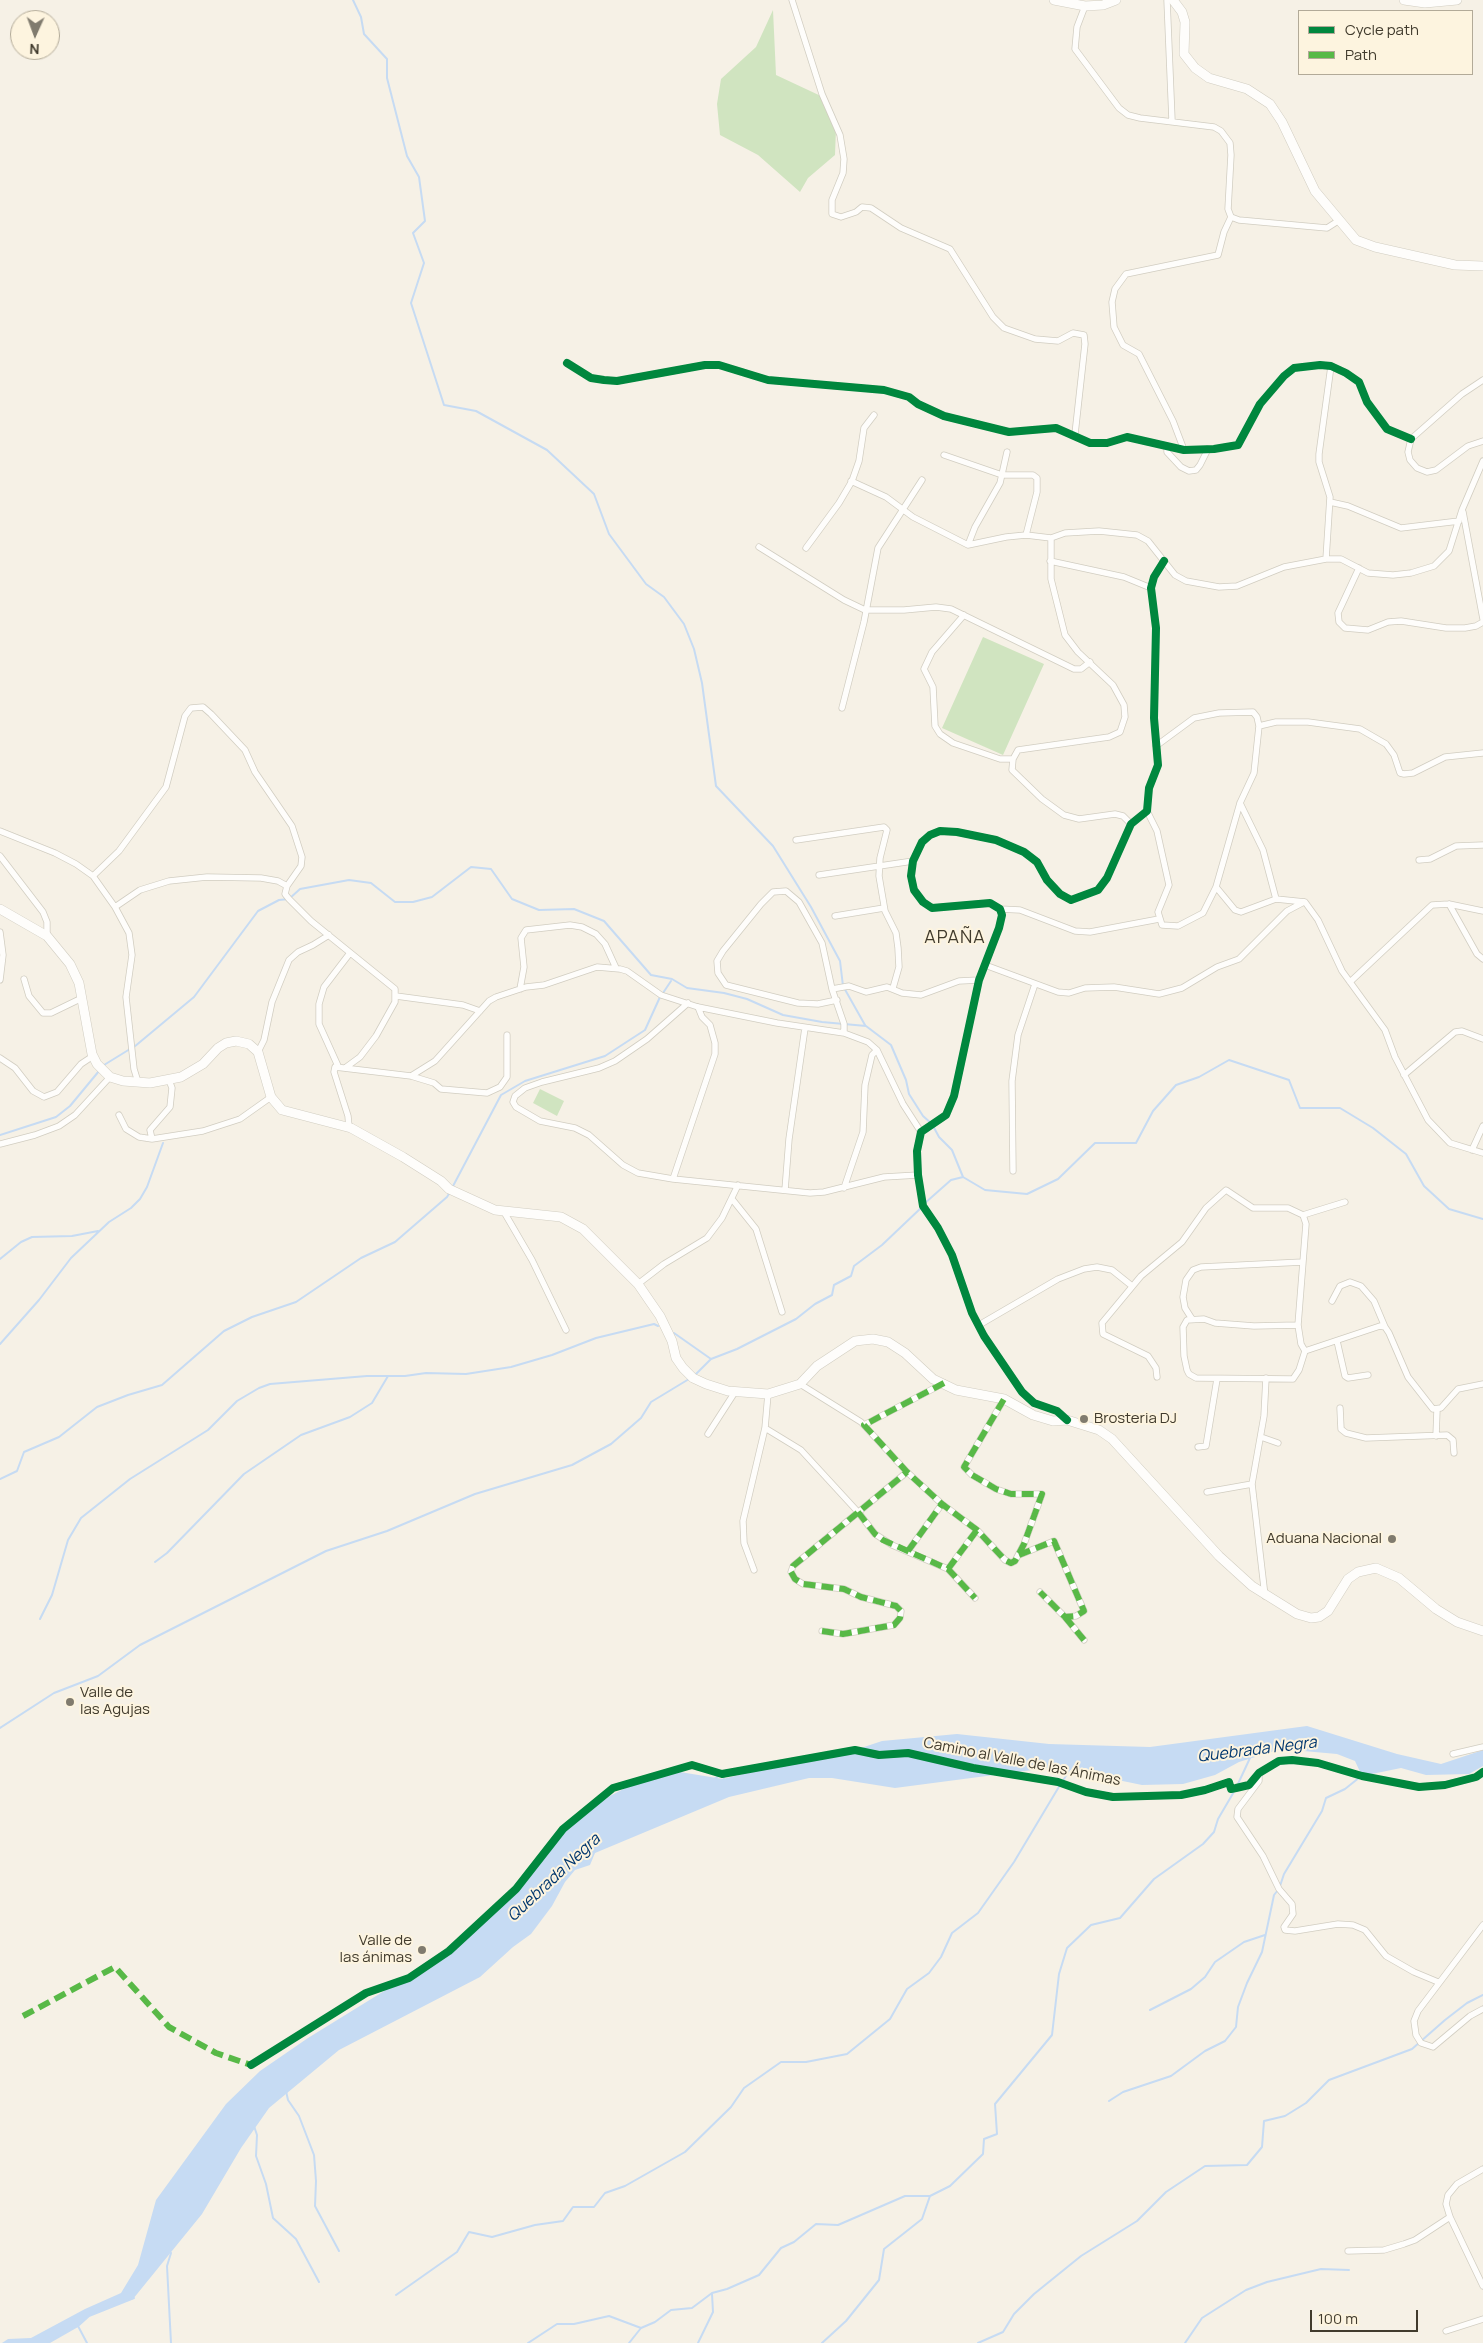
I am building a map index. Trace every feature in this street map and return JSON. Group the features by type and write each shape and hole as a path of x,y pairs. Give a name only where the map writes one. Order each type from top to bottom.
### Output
{"main road":[{"path":"1054,0 1085,6 1102,5 1116,0"},
{"path":"1173,0 1182,12 1185,22 1184,54 1195,68 1209,78 1247,89 1270,104 1282,122 1315,191 1338,221 1356,240 1374,247 1455,265 1483,266"},
{"path":"1404,0 1425,4 1457,0"},
{"path":"0,909 48,936 70,964 78,980 95,1060 108,1075 138,1082 169,1080 192,1072 226,1044 242,1041 258,1052 271,1097 282,1110 349,1128 403,1157 441,1181 449,1189 495,1210 545,1214 574,1222 638,1284 660,1316 672,1341 676,1358 693,1378 734,1392 768,1394 800,1384 808,1373 834,1353 855,1341 872,1339 888,1342 906,1353 933,1379 956,1390 1004,1399 1033,1415 1053,1421 1067,1420 1099,1430 1112,1438 1219,1556 1266,1596 1304,1617 1319,1617 1328,1611 1348,1579 1358,1572 1376,1568 1400,1578 1436,1609 1457,1622 1483,1632"}],"street":[{"path":"792,0 822,94 841,143 844,159 842,173 832,200 832,214 836,217 848,216 862,207 871,208 901,228 950,249 993,317 1004,328 1012,332 1048,341 1058,341 1073,333 1084,335 1085,344 1075,434"},
{"path":"1167,0 1166,20 1172,120"},
{"path":"1085,6 1074,41 1079,57 1120,108 1128,115 1214,127 1225,135 1230,143 1228,209 1231,217 1218,255 1126,274 1115,289 1112,302 1114,327 1118,336 1123,345 1139,354 1173,421 1184,450"},
{"path":"1231,217 1239,220 1327,228 1338,221"},
{"path":"567,363 591,378 610,380 705,365 718,365 768,380 884,390 909,397 918,404 944,416 991,428 1019,432 1056,428 1075,434 1090,443 1097,444 1127,436 1184,450 1238,445 1260,404 1294,368 1307,365 1331,366 1346,372 1359,382 1367,402 1387,429 1411,439"},
{"path":"1326,559 1330,502 1319,454 1331,366"},
{"path":"1483,380 1462,394 1411,439 1408,452 1410,460 1417,468 1427,472 1436,470 1468,446 1483,441"},
{"path":"806,548 846,494 858,467 864,428 874,415"},
{"path":"1167,446 1167,452 1181,467 1189,471 1196,470 1208,449"},
{"path":"968,545 975,527 997,492 1007,452"},
{"path":"944,455 1002,475 1033,475 1037,478 1037,492 1026,535"},
{"path":"851,480 886,497 903,511 968,545 1026,535 1051,538 1065,533 1099,531 1137,535 1148,541 1174,575 1186,581 1220,587 1237,586 1284,566 1326,559 1341,559 1368,573 1393,575 1411,574 1434,566 1449,551 1462,510 1483,461"},
{"path":"842,708 878,548 922,480"},
{"path":"1330,502 1348,506 1401,528 1459,521"},
{"path":"1359,568 1338,613 1339,622 1345,628 1368,630 1388,622 1401,621 1446,628 1476,626 1483,620 1462,510"},
{"path":"1051,538 1050,561 1053,592 1065,635 1113,685 1124,705 1125,717 1120,732 1109,737 1018,750 1013,759 1012,770 1042,799 1064,815 1079,819 1115,814 1123,816 1131,824"},
{"path":"758,547 844,600 865,610 904,610 936,607 951,609 1074,669 1081,668 1090,662"},
{"path":"1050,561 1124,577 1151,588"},
{"path":"1156,746 1194,718 1219,713 1253,712 1259,726 1254,773 1240,803 1216,887 1207,909 1178,926 1162,926 1158,919 1158,912 1169,885 1157,831 1147,811 1149,788 1158,765 1156,746 1154,718 1156,628 1151,588 1154,577 1164,561"},
{"path":"964,615 932,652 924,669 933,687 934,722 940,734 953,743 1000,759 1013,759"},
{"path":"93,876 119,852 166,787 185,716 190,708 198,706 212,714 245,750 255,772 292,826 301,851 302,862 299,871 287,886 286,894 288,899 350,954 395,989 396,996 388,1015 368,1048 345,1068"},
{"path":"1259,726 1276,722 1308,722 1360,729 1386,744 1394,755 1400,773 1404,774 1413,773 1445,757 1483,753"},
{"path":"1240,803 1263,850 1276,899"},
{"path":"1147,811 1131,824 1107,878 1098,890 1071,900 1060,894 1047,880 1037,862 1024,852 996,840 957,832 940,831 930,835 922,842 913,861 911,876 914,890 923,902 932,908 990,902 1000,909 1020,910 1074,931 1090,932 1158,919"},
{"path":"796,840 884,827 887,830 878,876 884,908 896,933 899,967 893,988"},
{"path":"0,831 55,853 93,876 115,907 129,933 132,955 126,997 134,1069 138,1082"},
{"path":"1419,860 1430,860 1456,846 1483,845"},
{"path":"0,856 43,912 47,922 48,936"},
{"path":"819,875 913,861"},
{"path":"115,907 140,890 169,881 207,877 261,878 278,881 287,886"},
{"path":"1216,887 1235,910 1241,912 1276,899 1304,902 1318,920 1333,954 1350,982 1386,1030 1404,1075 1428,1120 1450,1143 1483,1153"},
{"path":"837,1000 818,1004 798,1003 726,985 718,973 717,961 761,904 773,892 786,891 799,902 822,943 844,1024 844,1033"},
{"path":"985,965 1058,992 1069,992 1085,988 1114,987 1159,994 1182,988 1217,967 1239,959 1287,911 1304,902"},
{"path":"1350,982 1432,905 1449,904 1483,911"},
{"path":"1449,904 1477,954 1483,960"},
{"path":"834,916 884,908"},
{"path":"1000,909 1002,916 979,980 954,1096 946,1115 921,1132 917,1151 918,1175 923,1206 952,1255 972,1314 984,1336 1022,1392 1034,1403 1056,1411 1067,1420"},
{"path":"520,989 524,968 521,938 522,933 526,930 570,925 582,926 596,934 605,944 616,968"},
{"path":"0,932 4,955 0,980"},
{"path":"258,1052 264,1040 272,1002 289,960 298,952 314,945 329,935"},
{"path":"350,954 324,988 318,1004 319,1024 338,1066 411,1076 434,1083 441,1089 487,1093 500,1087 507,1077 507,1035"},
{"path":"411,1076 435,1061 480,1011 496,997 597,967 616,968 627,971 662,994 698,1007 805,1028 844,1033 868,1042 877,1050 903,1104 921,1132"},
{"path":"24,979 29,996 43,1013 51,1013 82,998"},
{"path":"834,989 849,986 866,992 887,987 921,995 959,981 979,980"},
{"path":"1013,1171 1010,1119 1014,1066 1018,1035 1035,984"},
{"path":"396,996 463,1004 480,1011"},
{"path":"688,1003 647,1039 615,1061 598,1068 525,1088 515,1096 513,1102 516,1107 533,1118 575,1128 589,1135 623,1165 638,1173 673,1179 738,1184 810,1193 844,1188 884,1177 918,1175"},
{"path":"673,1179 715,1054 715,1043 710,1025 702,1017 698,1007"},
{"path":"785,1190 789,1139 805,1028"},
{"path":"1404,1075 1455,1032 1462,1031 1483,1039"},
{"path":"844,1188 863,1132 865,1085 872,1055 877,1050"},
{"path":"0,1058 15,1068 33,1092 44,1097 57,1092 81,1064 95,1060"},
{"path":"338,1066 334,1068 334,1072 348,1116 349,1128"},
{"path":"0,1144 35,1135 59,1126 75,1115 108,1075"},
{"path":"152,1139 150,1130 170,1107 172,1088 169,1080"},
{"path":"120,1115 126,1129 139,1137 152,1139 203,1130 240,1119 271,1097"},
{"path":"1472,1150 1483,1126"},
{"path":"638,1284 656,1269 707,1238 717,1227 732,1200 738,1184"},
{"path":"1157,1377 1154,1364 1145,1353 1114,1341 1103,1334 1101,1330 1102,1323 1132,1286 1182,1242 1206,1208 1226,1190 1253,1208 1288,1208 1303,1215 1345,1202"},
{"path":"732,1200 756,1229 782,1312"},
{"path":"504,1212 532,1260 566,1330"},
{"path":"1298,1325 1254,1326 1192,1319 1183,1326 1184,1356 1187,1370 1189,1374 1196,1378 1294,1379 1305,1351 1301,1344 1298,1325 1306,1224 1303,1215"},
{"path":"1192,1319 1185,1308 1183,1297 1186,1280 1193,1270 1200,1267 1303,1262"},
{"path":"978,1325 1058,1279 1084,1269 1097,1267 1112,1270 1132,1286"},
{"path":"1332,1301 1340,1286 1350,1282 1360,1286 1374,1301 1408,1377 1430,1406 1437,1410"},
{"path":"1305,1351 1380,1326 1385,1327"},
{"path":"1337,1340 1345,1376 1348,1378 1368,1375"},
{"path":"1266,1378 1266,1406 1252,1484 1266,1596"},
{"path":"1198,1447 1206,1446 1217,1379"},
{"path":"864,1425 944,1383"},
{"path":"800,1384 864,1425 907,1472 942,1504 977,1530 1008,1562 1013,1563 1019,1555 1042,1494 1011,1494 996,1489 964,1467 1004,1399"},
{"path":"1436,1436 1437,1410 1458,1389 1483,1384"},
{"path":"708,1434 734,1392"},
{"path":"754,1570 744,1543 743,1521 765,1428 768,1394"},
{"path":"1340,1408 1342,1431 1353,1436 1366,1438 1447,1435 1453,1440 1454,1453"},
{"path":"765,1428 801,1450 858,1512 874,1534 908,1552 948,1569 975,1598"},
{"path":"1261,1437 1278,1443"},
{"path":"822,1631 843,1634 894,1625 900,1618 901,1611 896,1606 861,1597 844,1589 803,1584 795,1579 791,1572 793,1566 907,1472"},
{"path":"1207,1492 1252,1484"},
{"path":"908,1552 942,1504"},
{"path":"948,1569 977,1530"},
{"path":"1019,1555 1054,1541 1085,1607 1082,1614 1065,1617"},
{"path":"1040,1592 1065,1617 1084,1640"},
{"path":"1453,1754 1483,1746"},
{"name":"Camino al Valle de las Ánimas","path":"251,2065 366,1993 409,1978 450,1951 516,1888 563,1829 613,1788 692,1765 722,1774 855,1750 879,1755 908,1753 973,1768 1058,1782 1086,1792 1113,1797 1181,1795 1229,1782 1231,1789 1236,1788 1249,1785 1259,1773 1279,1762 1292,1760 1318,1763 1362,1776 1419,1787 1444,1785 1476,1777 1483,1772"},
{"path":"1259,1773 1259,1780 1238,1809 1237,1817 1262,1856 1279,1890 1292,1904 1293,1914 1284,1927 1285,1930 1295,1931 1338,1924 1353,1925 1364,1930 1386,1956 1414,1972 1438,1982"},
{"path":"1483,1925 1465,1946 1455,1963 1438,1982 1416,2016 1414,2029 1421,2043 1433,2048 1439,2045 1470,2016 1483,2009"},
{"path":"1483,2170 1457,2184 1448,2195 1446,2204 1450,2217 1483,2286"},
{"path":"1348,2251 1384,2250 1404,2244 1415,2240 1450,2217"},
{"path":"1446,2331 1483,2319"}],"green space":[{"path":"773,10 776,75 823,97 836,128 835,155 808,178 800,192 758,155 720,135 717,104 721,79 756,47"},
{"path":"983,637 1044,664 1003,755 942,728"},
{"path":"540,1089 564,1101 557,1116 533,1103"}],"water":[{"name":"Quebrada Negra","path":"1307,1726 1397,1754 1441,1764 1483,1750 1483,1766 1469,1774 1426,1775 1401,1768 1362,1776 1355,1761 1337,1754 1281,1749 1239,1762 1215,1775 1183,1784 1142,1785 1055,1767 895,1788 832,1778 809,1778 729,1797 595,1853 590,1865 575,1870 565,1882 552,1906 531,1934 513,1947 480,1977 339,2050 269,2108 241,2148 202,2214 133,2299 89,2316 78,2326 48,2343 2,2343 8,2339 31,2338 85,2309 121,2293 138,2265 156,2200 226,2104 260,2071 308,2038 449,1951 516,1889 563,1829 608,1797 643,1779 680,1772 723,1779 806,1758 855,1750 882,1741 957,1734 1049,1744 1150,1747"}],"waterway":[{"path":"353,0 361,17 364,34 387,59 387,78 407,156 419,177 425,221 413,233 424,263 411,303 444,405 476,411 547,450 594,494 609,534 646,584 664,597 684,624 694,649 702,683 716,786 773,846 811,907 840,961 843,986 865,1025"},
{"path":"134,1047 194,997 258,911 279,900 289,899 300,889 349,880 371,883 395,902 413,902 432,897 471,867 491,869 512,899 539,910 574,909 604,921 651,975 672,979 687,988 724,993 747,999 783,1015 822,1022 866,1026 891,1045 906,1080 909,1094 923,1116 932,1124 939,1137 952,1150 963,1177 985,1190 1027,1194 1058,1179 1095,1143 1136,1143 1153,1111 1176,1085 1199,1077 1229,1060 1289,1080 1300,1108 1340,1108 1373,1128 1406,1154 1424,1186 1449,1209 1483,1219"},
{"path":"663,993 671,981"},
{"path":"452,1188 501,1095 525,1081 605,1056 645,1030 660,997"},
{"path":"104,1065 130,1049"},
{"path":"0,1135 56,1117 70,1106 99,1071"},
{"path":"0,1344 39,1300 71,1258 109,1222 131,1208 140,1199 147,1187 163,1143"},
{"path":"925,1203 951,1180 963,1177"},
{"path":"0,1479 17,1471 24,1452 59,1437 97,1407 162,1385 224,1331 252,1317 296,1302 361,1258 395,1242 447,1197 450,1192"},
{"path":"695,1375 711,1359 737,1349 796,1319 815,1304 832,1295 834,1285 851,1276 854,1266 882,1245 922,1207"},
{"path":"0,1259 21,1242 32,1237 72,1236 98,1231"},
{"path":"40,1619 52,1595 68,1540 81,1518 130,1479 208,1430 237,1401 259,1388 270,1384 367,1376 405,1376 426,1373 466,1374 511,1367 552,1355 596,1338 654,1324 658,1326"},
{"path":"674,1333 711,1359"},
{"path":"155,1562 167,1553 244,1474 301,1435 350,1417 372,1403 388,1376"},
{"path":"0,1728 54,1693 98,1676 140,1645 326,1551 387,1531 475,1494 572,1465 611,1444 641,1418 651,1402 689,1379"},
{"path":"1237,1786 1250,1758"},
{"path":"1063,1781 1069,1770"},
{"name":"Quebrada Negra","path":"714,1779 722,1774 724,1779"},
{"path":"1280,1886 1284,1874 1322,1811 1326,1798 1345,1789 1360,1777"},
{"path":"396,2295 457,2252 469,2232 492,2237 535,2225 563,2221 573,2207 594,2207 605,2193 625,2186 685,2152 731,2107 744,2088 781,2062 806,2062 847,2054 890,2019 907,1989 929,1973 941,1957 952,1933 978,1913 1014,1862 1060,1785"},
{"path":"822,2343 846,2321 879,2280 884,2249 922,2219 930,2196 950,2186 983,2154 984,2139 997,2134 995,2104 1052,2035 1059,1974 1067,1948 1091,1925 1120,1918 1154,1879 1203,1844 1214,1832 1218,1819 1235,1790"},
{"path":"1109,2101 1123,2092 1171,2076 1205,2051 1225,2041 1236,2027 1238,2007 1262,1952 1274,1895 1278,1890"},
{"path":"1150,2010 1191,1989 1205,1977 1215,1962 1244,1942 1265,1935"},
{"path":"978,2343 1003,2332 1014,2314 1034,2294 1081,2256 1137,2221 1166,2192 1205,2166 1247,2165 1262,2147 1264,2121 1285,2116 1306,2103 1329,2080 1412,2049 1467,2003 1483,1995"},
{"path":"286,2091 288,2100 299,2116 314,2155 315,2206 339,2251"},
{"path":"254,2126 257,2135 256,2156 266,2184 273,2218 296,2239 319,2282"},
{"path":"528,2343 557,2324 574,2324 609,2316 641,2328 655,2322 671,2310 692,2308 712,2293 727,2289 759,2275 781,2248 794,2242 816,2224 838,2225 905,2196 929,2196"},
{"path":"171,2253 167,2266 171,2343"},
{"path":"1185,2343 1202,2318 1246,2290 1267,2282 1321,2269 1349,2270"},
{"path":"698,2343 713,2312 712,2294"},
{"name":"Quebrada Negra","path":"48,2343 78,2326 89,2316 134,2298"},
{"path":"78,2326 87,2343"},
{"path":"629,2343 641,2328"}],"marked path":[{"path":"944,1383 864,1425 907,1472 942,1504 977,1530 1005,1560 1011,1563 1015,1561 1024,1544 1042,1494 1011,1494 996,1489 972,1475 964,1467 1004,1399"},
{"path":"822,1631 843,1634 894,1625 900,1618 901,1611 896,1606 861,1597 844,1589 803,1584 795,1579 791,1572 793,1566 907,1472"},
{"path":"908,1551 942,1504"},
{"path":"858,1512 875,1534 883,1540 948,1569 975,1598"},
{"path":"948,1569 977,1530"},
{"path":"1019,1555 1054,1541 1084,1611 1076,1616 1065,1617 1040,1592"},
{"path":"1065,1617 1084,1640"},
{"path":"23,2016 115,1967 169,2027 216,2053 251,2065"}],"cycle path":[{"path":"567,363 591,378 617,381 705,365 719,365 768,380 884,390 909,397 918,404 944,416 1009,432 1056,428 1090,443 1107,443 1127,437 1184,450 1214,449 1238,445 1260,404 1284,376 1294,368 1320,365 1331,366 1359,382 1367,402 1387,429 1411,439"},
{"path":"1067,1420 1057,1411 1034,1403 1022,1392 984,1336 972,1313 952,1255 938,1228 923,1206 918,1175 917,1151 921,1132 946,1115 954,1096 979,980 999,928 1002,915 1000,909 990,903 932,908 923,902 914,890 911,876 913,861 922,842 930,835 940,831 957,832 996,840 1024,852 1037,862 1047,880 1060,894 1071,900 1098,890 1107,878 1131,824 1147,811 1149,788 1158,765 1154,718 1156,628 1151,588 1154,577 1164,561"},
{"path":"251,2065 366,1993 409,1978 449,1951 516,1889 563,1829 613,1788 692,1765 722,1774 855,1750 879,1755 908,1753 973,1768 1058,1782 1086,1792 1113,1797 1181,1795 1229,1782 1231,1789 1236,1788 1249,1785 1259,1773 1279,1761 1292,1760 1318,1763 1362,1776 1419,1787 1445,1785 1476,1777 1483,1772"}],"place":[{"name":"Brosteria DJ","path":"1084,1419"},
{"name":"Aduana Nacional","path":"1392,1539"},
{"name":"Valle de las Agujas","path":"70,1702"},
{"name":"Valle de las ánimas","path":"422,1950"}],"district":[{"name":"APAÑA","path":"955,938"}]}
